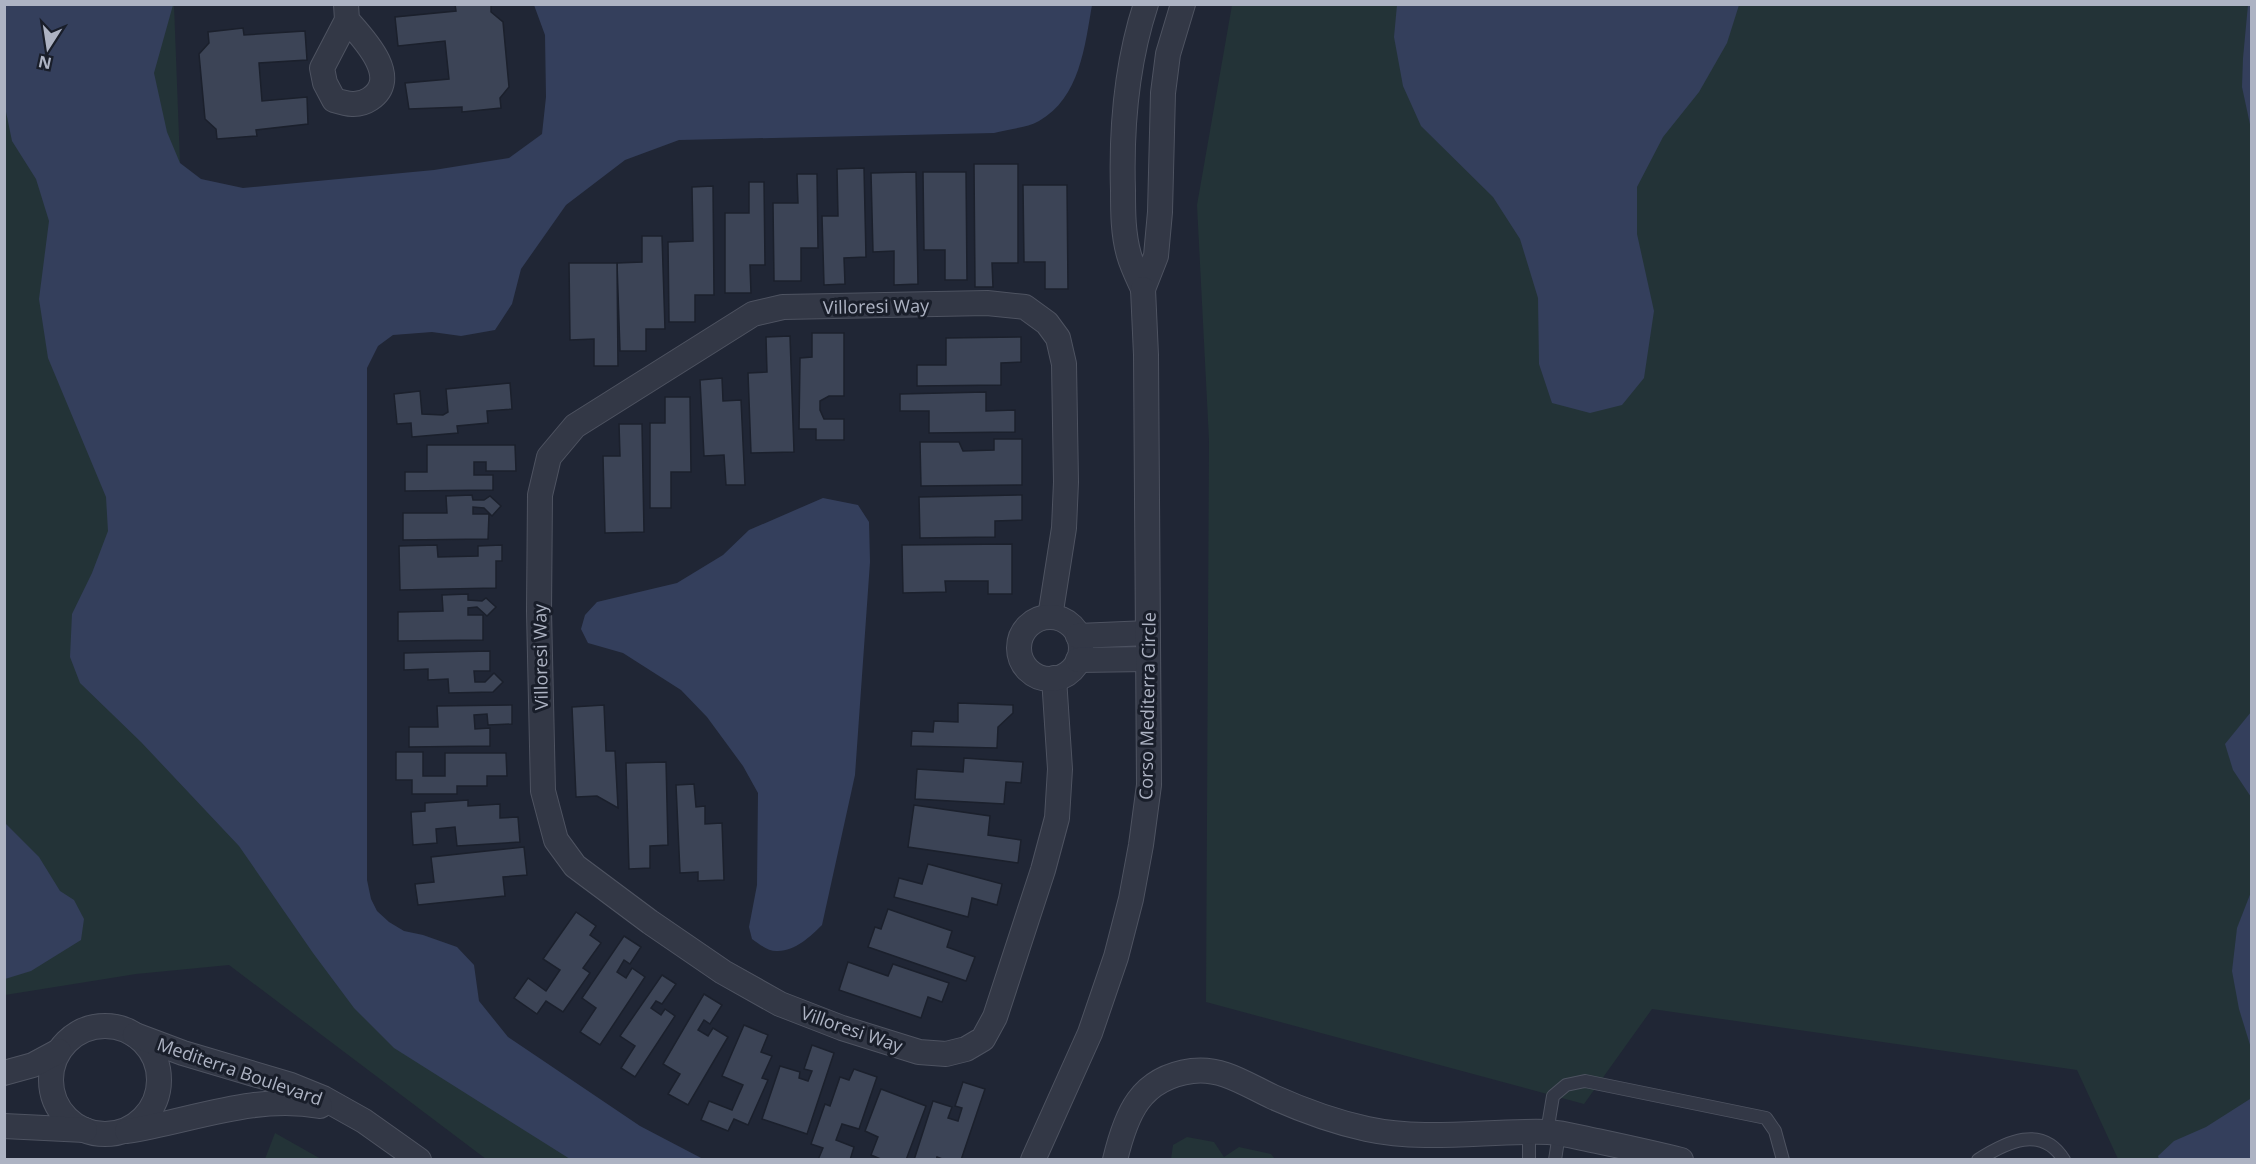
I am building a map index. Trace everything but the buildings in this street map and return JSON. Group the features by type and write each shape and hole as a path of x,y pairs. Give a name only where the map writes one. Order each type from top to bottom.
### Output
{"street":[{"name":"Corso Mediterra Circle","path":"1033,1160 1090,1033 1116,957 1131,900 1149,785 1146,355 1143,289 1129,255 1124,227 1122,169 1129,69 1146,4"},
{"name":"Corso Mediterra Circle","path":"1143,289 1156,256 1160,212 1163,93 1168,54 1183,4"},
{"name":"Villoresi Way","path":"1050,617 1064,528 1064,364 1058,338 1047,323 1025,307 987,303 783,307 753,314 583,420 575,426 549,457 540,495 539,611 543,791 556,840 575,866 642,916 723,972 780,1004 842,1028 919,1052 946,1054 966,1049 983,1039 994,1017 1043,870 1057,818 1060,769 1054,678"},
{"path":"1050,617 1067,622 1078,636 1081,650 1078,660 1069,673 1054,678 1039,677 1029,672 1022,663 1018,644 1022,633 1038,619 1050,617"},
{"path":"1078,636 1148,633"},
{"path":"1078,660 1148,659"},
{"path":"4,1126 85,1130 101,1134 117,1133 134,1126 147,1114 156,1098 159,1080 156,1062 147,1046 133,1034 117,1028 101,1026 84,1030 70,1038 59,1051 52,1066 53,1097 61,1111 85,1130"},
{"name":"Mediterra Boulevard","path":"133,1034 183,1053 291,1085 323,1098 419,1160"},
{"path":"4,1073 33,1065 59,1051"},
{"path":"1115,1160 1125,1124 1140,1096 1163,1079 1192,1071 1210,1071 1237,1079 1327,1118 1367,1129 1408,1135 1545,1133 1681,1160"},
{"name":"Mediterra Boulevard","path":"117,1133 160,1126 237,1106 268,1102 303,1103 346,1111"},
{"name":"Corso Mediterra Circle","path":"1045,1160 1056,1109"}],"lane":[{"path":"1529,1160 1545,1133 1553,1096 1566,1084 1585,1082 1766,1118 1775,1131 1783,1160"},
{"path":"1545,1133 1555,1160"},
{"path":"1978,1160 2004,1143 2037,1138 2057,1148 2064,1160"}],"shaded area":[{"path":"5,5 174,5 180,163 284,703 394,975 638,1159 486,1159 229,965 136,974 5,995"},
{"path":"1232,5 2251,5 2251,1159 2118,1159 2077,1070 1652,1009 1584,1104 1206,1002 1209,440 1197,205"},
{"path":"275,1133 321,1159 265,1159"},
{"path":"1187,1137 1214,1142 1224,1157 1239,1147 1271,1154 1275,1159 1171,1159 1173,1145"}],"water":[{"path":"4,5 173,5 154,73 167,132 180,163 201,179 243,188 434,170 509,158 542,134 546,97 545,35 534,5 1092,5 1083,53 1072,85 1064,99 1053,111 1039,121 994,133 679,140 625,160 566,205 521,269 512,304 495,330 461,336 432,332 393,335 378,346 367,368 367,880 371,899 377,911 404,931 457,947 474,965 479,1001 508,1037 640,1126 703,1159 570,1159 394,1048 354,1008 239,846 141,742 80,683 70,657 72,614 92,573 108,531 106,497 48,358 39,299 49,221 36,179 12,141 5,107"},
{"path":"1397,5 1739,5 1727,43 1699,92 1663,137 1637,187 1637,234 1654,311 1644,378 1622,405 1590,413 1552,403 1539,364 1538,298 1520,239 1493,197 1421,126 1403,86 1394,37"},
{"path":"2248,5 2252,5 2251,129 2242,87"},
{"path":"823,498 858,505 869,522 870,562 855,775 822,925 796,946 775,951 752,939 749,927 757,885 758,793 743,766 707,717 681,690 623,653 588,643 581,629 585,615 597,602 677,583 723,555 749,530"},
{"path":"2251,712 2251,797 2233,770 2225,744"},
{"path":"4,822 39,857 60,891 74,900 84,919 81,940 31,971 5,979"},
{"path":"2251,892 2251,1048 2239,1009 2232,971 2237,928"},
{"path":"2251,1094 2251,1159 2159,1159 2158,1156 2174,1141 2206,1127 2250,1099"}]}
